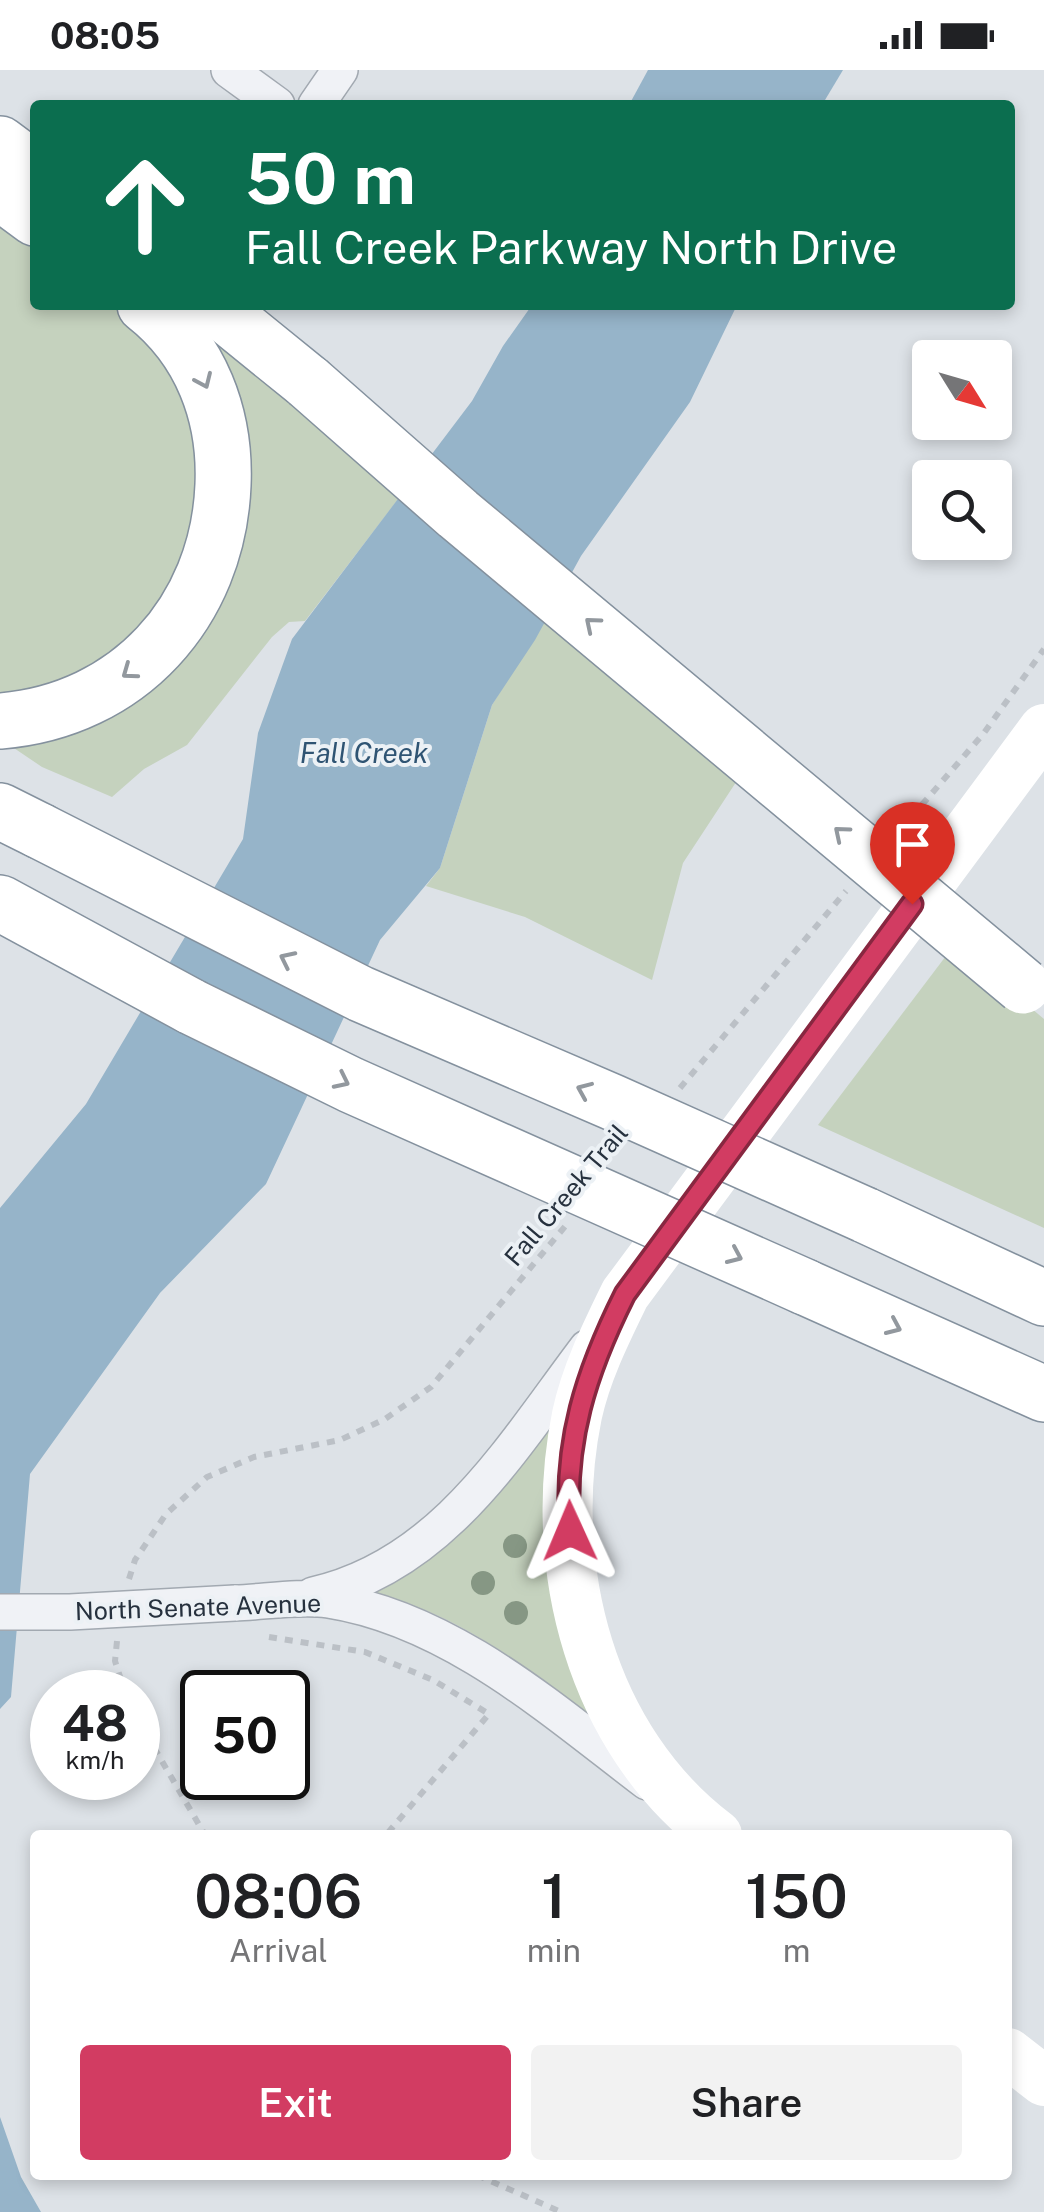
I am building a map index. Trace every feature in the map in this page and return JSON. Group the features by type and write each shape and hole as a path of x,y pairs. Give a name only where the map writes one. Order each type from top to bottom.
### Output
{"highway":[{"path":"0,144 30,166"},
{"path":"0,192 30,214"},
{"path":"0,721 57,710 99,692 138,667 179,621 205,578 220,523 222,437 209,390 192,355 150,310"},
{"path":"218,310 1034,994"},
{"path":"20,821 361,994 612,1102 1044,1298"},
{"path":"0,903 192,1008 351,1085 1044,1394"},
{"path":"0,944 192,1008"}],"main road":[{"path":"705,1825 660,1782 616,1716 592,1662 575,1586 568,1508 577,1415 596,1357 625,1294 1040,744"},
{"path":"1012,2056 1044,2081"}],"street":[{"path":"229,70 271,100"},
{"path":"319,100 340,70"},
{"path":"280,1600 318,1594 368,1576 427,1541 486,1483 625,1294"},
{"name":"North Senate Avenue","path":"0,1612 323,1599 369,1608 420,1628 470,1655 542,1703 705,1825"}],"path":[{"path":"896,836 984,732 1044,649"},
{"path":"670,1100 858,878"},
{"name":"Fall Creek Trail","path":"126,1589 135,1560 166,1514 207,1477 254,1457 340,1440 385,1418 431,1386 570,1221"},
{"path":"118,1670 115,1660 120,1622"},
{"path":"257,1635 365,1652 433,1680 489,1714 390,1830"},
{"path":"160,1757 203,1830"},
{"path":"488,2180 561,2212"}],"green space":[{"path":"0,221 30,243 30,310 117,310 139,327 182,388 201,465 185,563 141,630 99,662 45,686 0,696"},
{"path":"195,312 409,485 305,621 289,622 272,637 187,745 144,769 112,797 42,767 5,742 180,662 225,597 242,550 251,495 248,431 231,375"},
{"path":"553,606 744,770 683,863 652,980 525,917 426,886 440,868 492,705"},
{"path":"955,944 1044,1019 1044,1228 818,1125"},
{"path":"561,1413 595,1722 472,1633 427,1611 368,1591 417,1567 464,1531 499,1494"}],"water":[{"path":"648,70 843,70 825,100 632,100"},
{"name":"Fall Creek","path":"528,310 735,310 690,402 581,556 535,640 492,705 440,868 380,940 266,1184 160,1293 30,1474 11,1697 0,1709 0,1208 86,1104 243,839 258,733 292,639 472,401"},
{"path":"0,2117 21,2177 41,2212 0,2212"}],"route":[{"path":"570,1531 569,1475 577,1415 596,1357 625,1294 912,904"}]}
